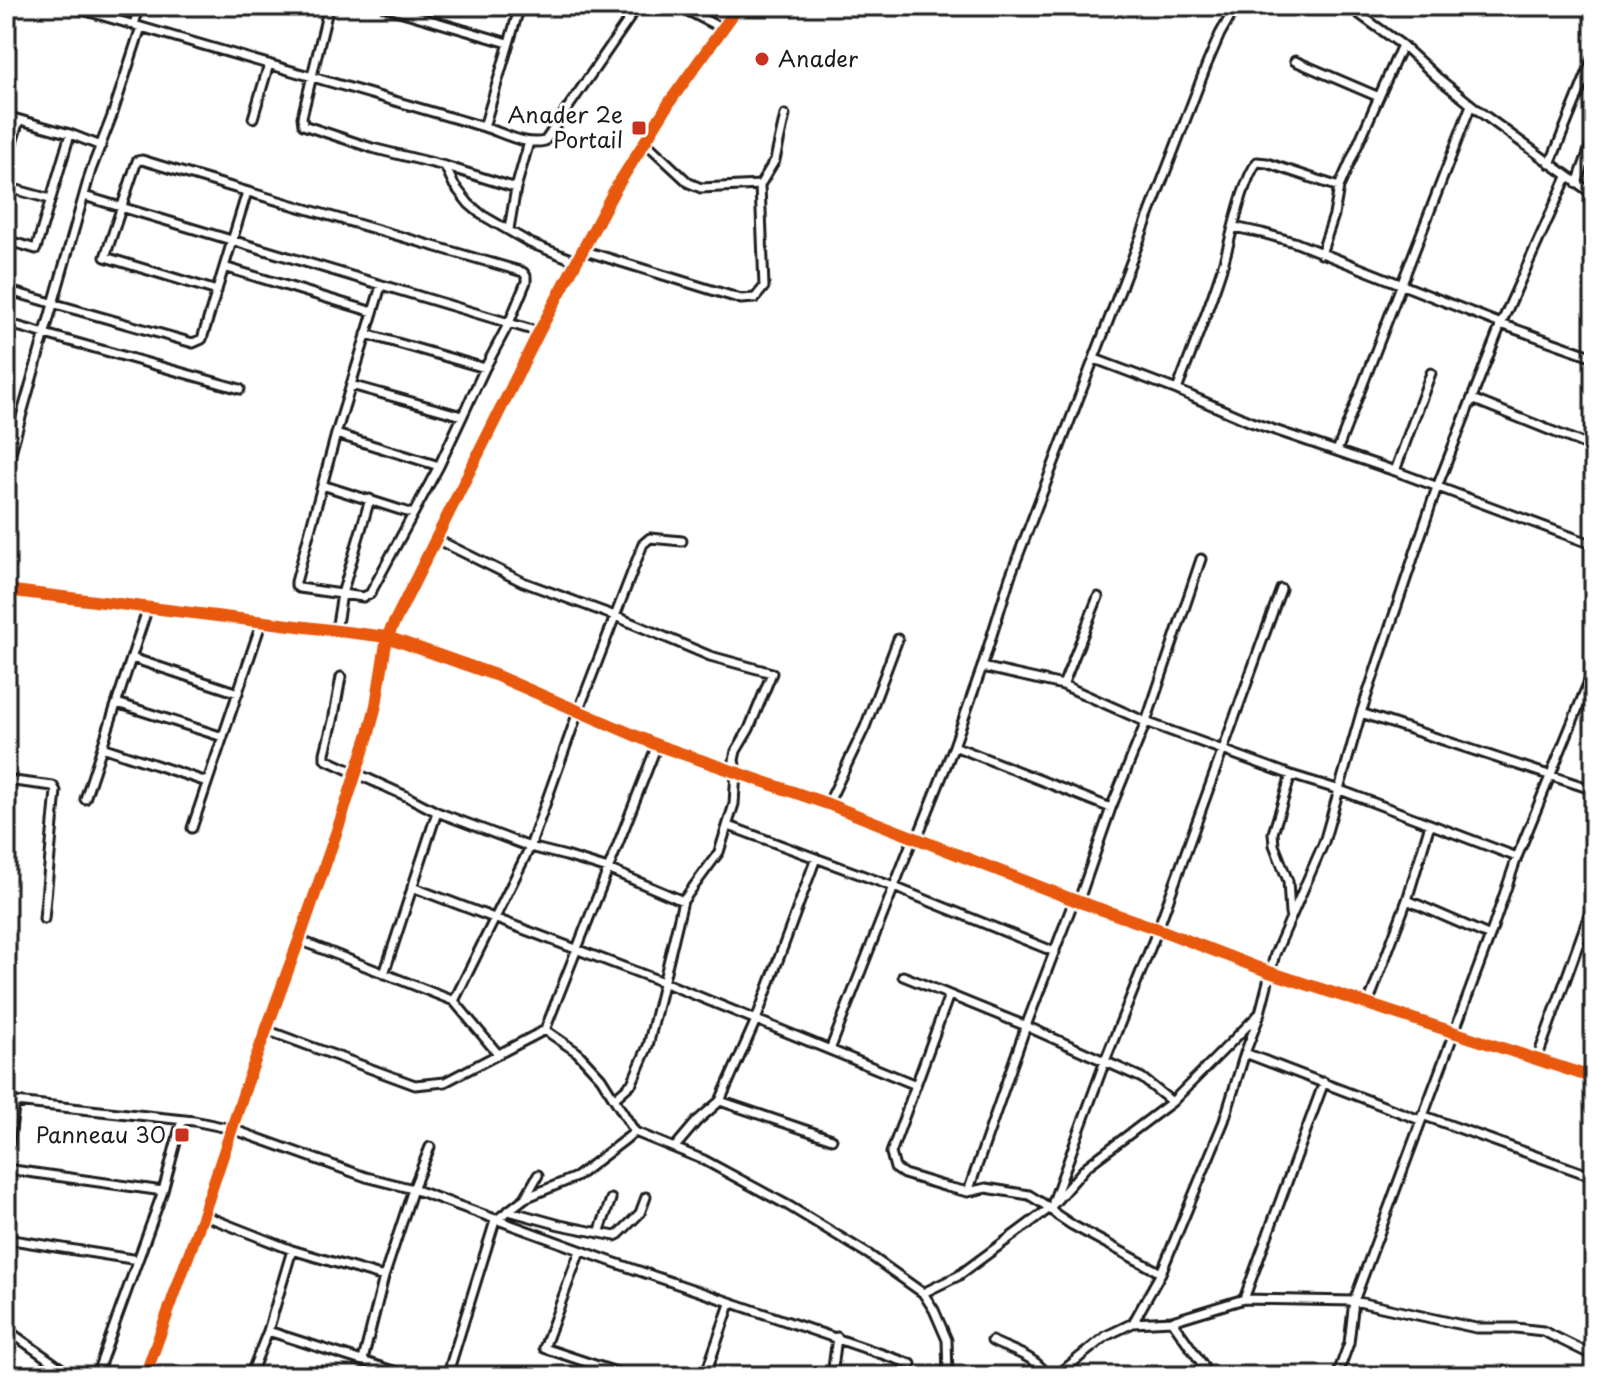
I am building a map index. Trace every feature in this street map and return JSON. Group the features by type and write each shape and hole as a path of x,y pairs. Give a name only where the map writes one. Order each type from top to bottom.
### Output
{"street":[{"path":"69,6 529,142 545,141 638,6"},
{"path":"6,470 84,196 112,116 137,26 139,6"},
{"path":"329,6 302,117 303,125 372,148 516,188"},
{"path":"382,6 508,43"},
{"path":"484,127 520,6"},
{"path":"671,6 723,29"},
{"path":"145,1376 356,773 376,705 387,637 539,332 614,191 671,100 739,6"},
{"path":"830,1050 954,746 1010,577 1207,64 1236,6"},
{"path":"1348,6 1402,45 1471,105 1594,195"},
{"path":"1321,254 1334,215 1339,187 1402,45"},
{"path":"1550,164 1594,56"},
{"path":"1295,61 1379,97"},
{"path":"253,118 269,64"},
{"path":"1337,451 1471,105"},
{"path":"582,250 741,299 755,298 764,287 760,185 775,160 785,115"},
{"path":"6,116 101,146"},
{"path":"6,163 19,120"},
{"path":"6,240 36,249 70,134"},
{"path":"1577,184 1594,136"},
{"path":"644,141 676,173 701,188 760,185"},
{"path":"509,229 529,142"},
{"path":"217,291 105,257 139,159 523,272 526,276 509,323 439,466 370,594 363,597 296,586 336,434 381,286"},
{"path":"1177,390 1221,272 1252,168 1257,162 1267,163 1339,187"},
{"path":"445,166 454,185 482,215 530,243 576,261"},
{"path":"1133,1323 1161,1273 1224,1121 1260,1013 1275,954 1324,842 1361,713 1437,487 1501,324 1567,177"},
{"path":"6,187 50,199"},
{"path":"6,290 193,343 202,339 247,192"},
{"path":"84,196 539,332"},
{"path":"1234,227 1294,242 1501,324 1594,357"},
{"path":"224,267 373,312"},
{"path":"6,323 240,389"},
{"path":"366,334 485,368"},
{"path":"1095,359 1251,422 1395,471 1594,545"},
{"path":"1395,471 1431,373"},
{"path":"351,385 462,416"},
{"path":"1472,399 1594,448"},
{"path":"336,434 439,466"},
{"path":"322,485 413,514"},
{"path":"336,630 342,594 370,499"},
{"path":"454,1001 530,847 643,544 650,538 682,541"},
{"path":"436,539 523,582 710,656 772,673 749,729 736,751 734,804 719,852 683,901 648,1046 632,1083 614,1099"},
{"path":"968,1192 1026,1026 1146,722 1201,559"},
{"path":"1050,1208 1158,929 1281,589"},
{"path":"6,590 387,637 495,675 657,745 828,804 1269,972 1594,1078"},
{"path":"1063,685 1098,597"},
{"path":"85,799 148,607"},
{"path":"192,828 262,621"},
{"path":"828,804 865,727 898,639"},
{"path":"132,658 238,693"},
{"path":"982,667 1063,685 1222,751 1340,790 1517,857"},
{"path":"1337,1376 1349,1343 1354,1301 1517,857 1594,669"},
{"path":"341,677 325,759 437,812 530,847 608,869 683,901"},
{"path":"1583,697 1594,701"},
{"path":"117,703 223,737"},
{"path":"1361,713 1594,790"},
{"path":"266,1030 415,1085 445,1082 545,1030 657,745"},
{"path":"954,746 1111,808"},
{"path":"102,747 207,782"},
{"path":"1290,916 1288,881 1274,845 1273,833 1291,775"},
{"path":"6,780 53,786 56,791 44,919"},
{"path":"384,974 437,812"},
{"path":"1368,1004 1407,900 1430,824"},
{"path":"729,826 894,887 1055,952"},
{"path":"675,1147 697,1121 720,1101 756,1020 816,858"},
{"path":"412,887 663,982 916,1085"},
{"path":"1407,900 1490,936"},
{"path":"1537,1059 1594,901"},
{"path":"299,940 454,1001 498,1054"},
{"path":"903,976 1142,1078 1172,1102"},
{"path":"949,995 891,1153 895,1168 904,1174 968,1192 986,1188 1029,1195 1072,1225 1161,1273"},
{"path":"923,1293 958,1276 1050,1208 1087,1166 1172,1102 1260,1013"},
{"path":"545,1030 577,1052 601,1078 635,1132 704,1160 789,1206 868,1254 923,1293 947,1340 948,1376"},
{"path":"1245,1053 1594,1177"},
{"path":"1244,1299 1324,1082"},
{"path":"720,1101 832,1139"},
{"path":"6,1160 10,1102 182,1120 232,1129 366,1177 413,1189 730,1304 911,1364"},
{"path":"98,1375 163,1191 182,1120"},
{"path":"447,1376 495,1221 525,1198 576,1177 635,1132"},
{"path":"363,1360 384,1277 430,1147"},
{"path":"6,1169 163,1191"},
{"path":"525,1198 538,1175"},
{"path":"509,1211 612,1236 619,1234 640,1213 646,1197"},
{"path":"599,1233 611,1199"},
{"path":"203,1215 292,1250 384,1277"},
{"path":"6,1239 138,1260"},
{"path":"250,1376 268,1331 292,1250"},
{"path":"580,1251 544,1348 622,1375"},
{"path":"1056,1376 1106,1336 1133,1323 1172,1321 1244,1299 1354,1301 1476,1328 1543,1331 1594,1356"},
{"path":"705,1376 730,1304"},
{"path":"1172,1321 1203,1365 1206,1376"},
{"path":"6,1329 72,1376"},
{"path":"268,1331 409,1376"},
{"path":"832,1376 837,1337"},
{"path":"992,1341 1034,1362 1047,1376"}],"cycle path":[{"path":"145,1376 341,819 369,733 387,637 539,332 614,191 671,100 739,6"},
{"path":"6,590 387,637 495,675 657,745 828,804 1269,972 1594,1078"}],"place":[{"name":"Anader","path":"762,59"},
{"name":"Anader 2e Portail","path":"639,128"},
{"name":"Panneau 30","path":"182,1135"}]}
